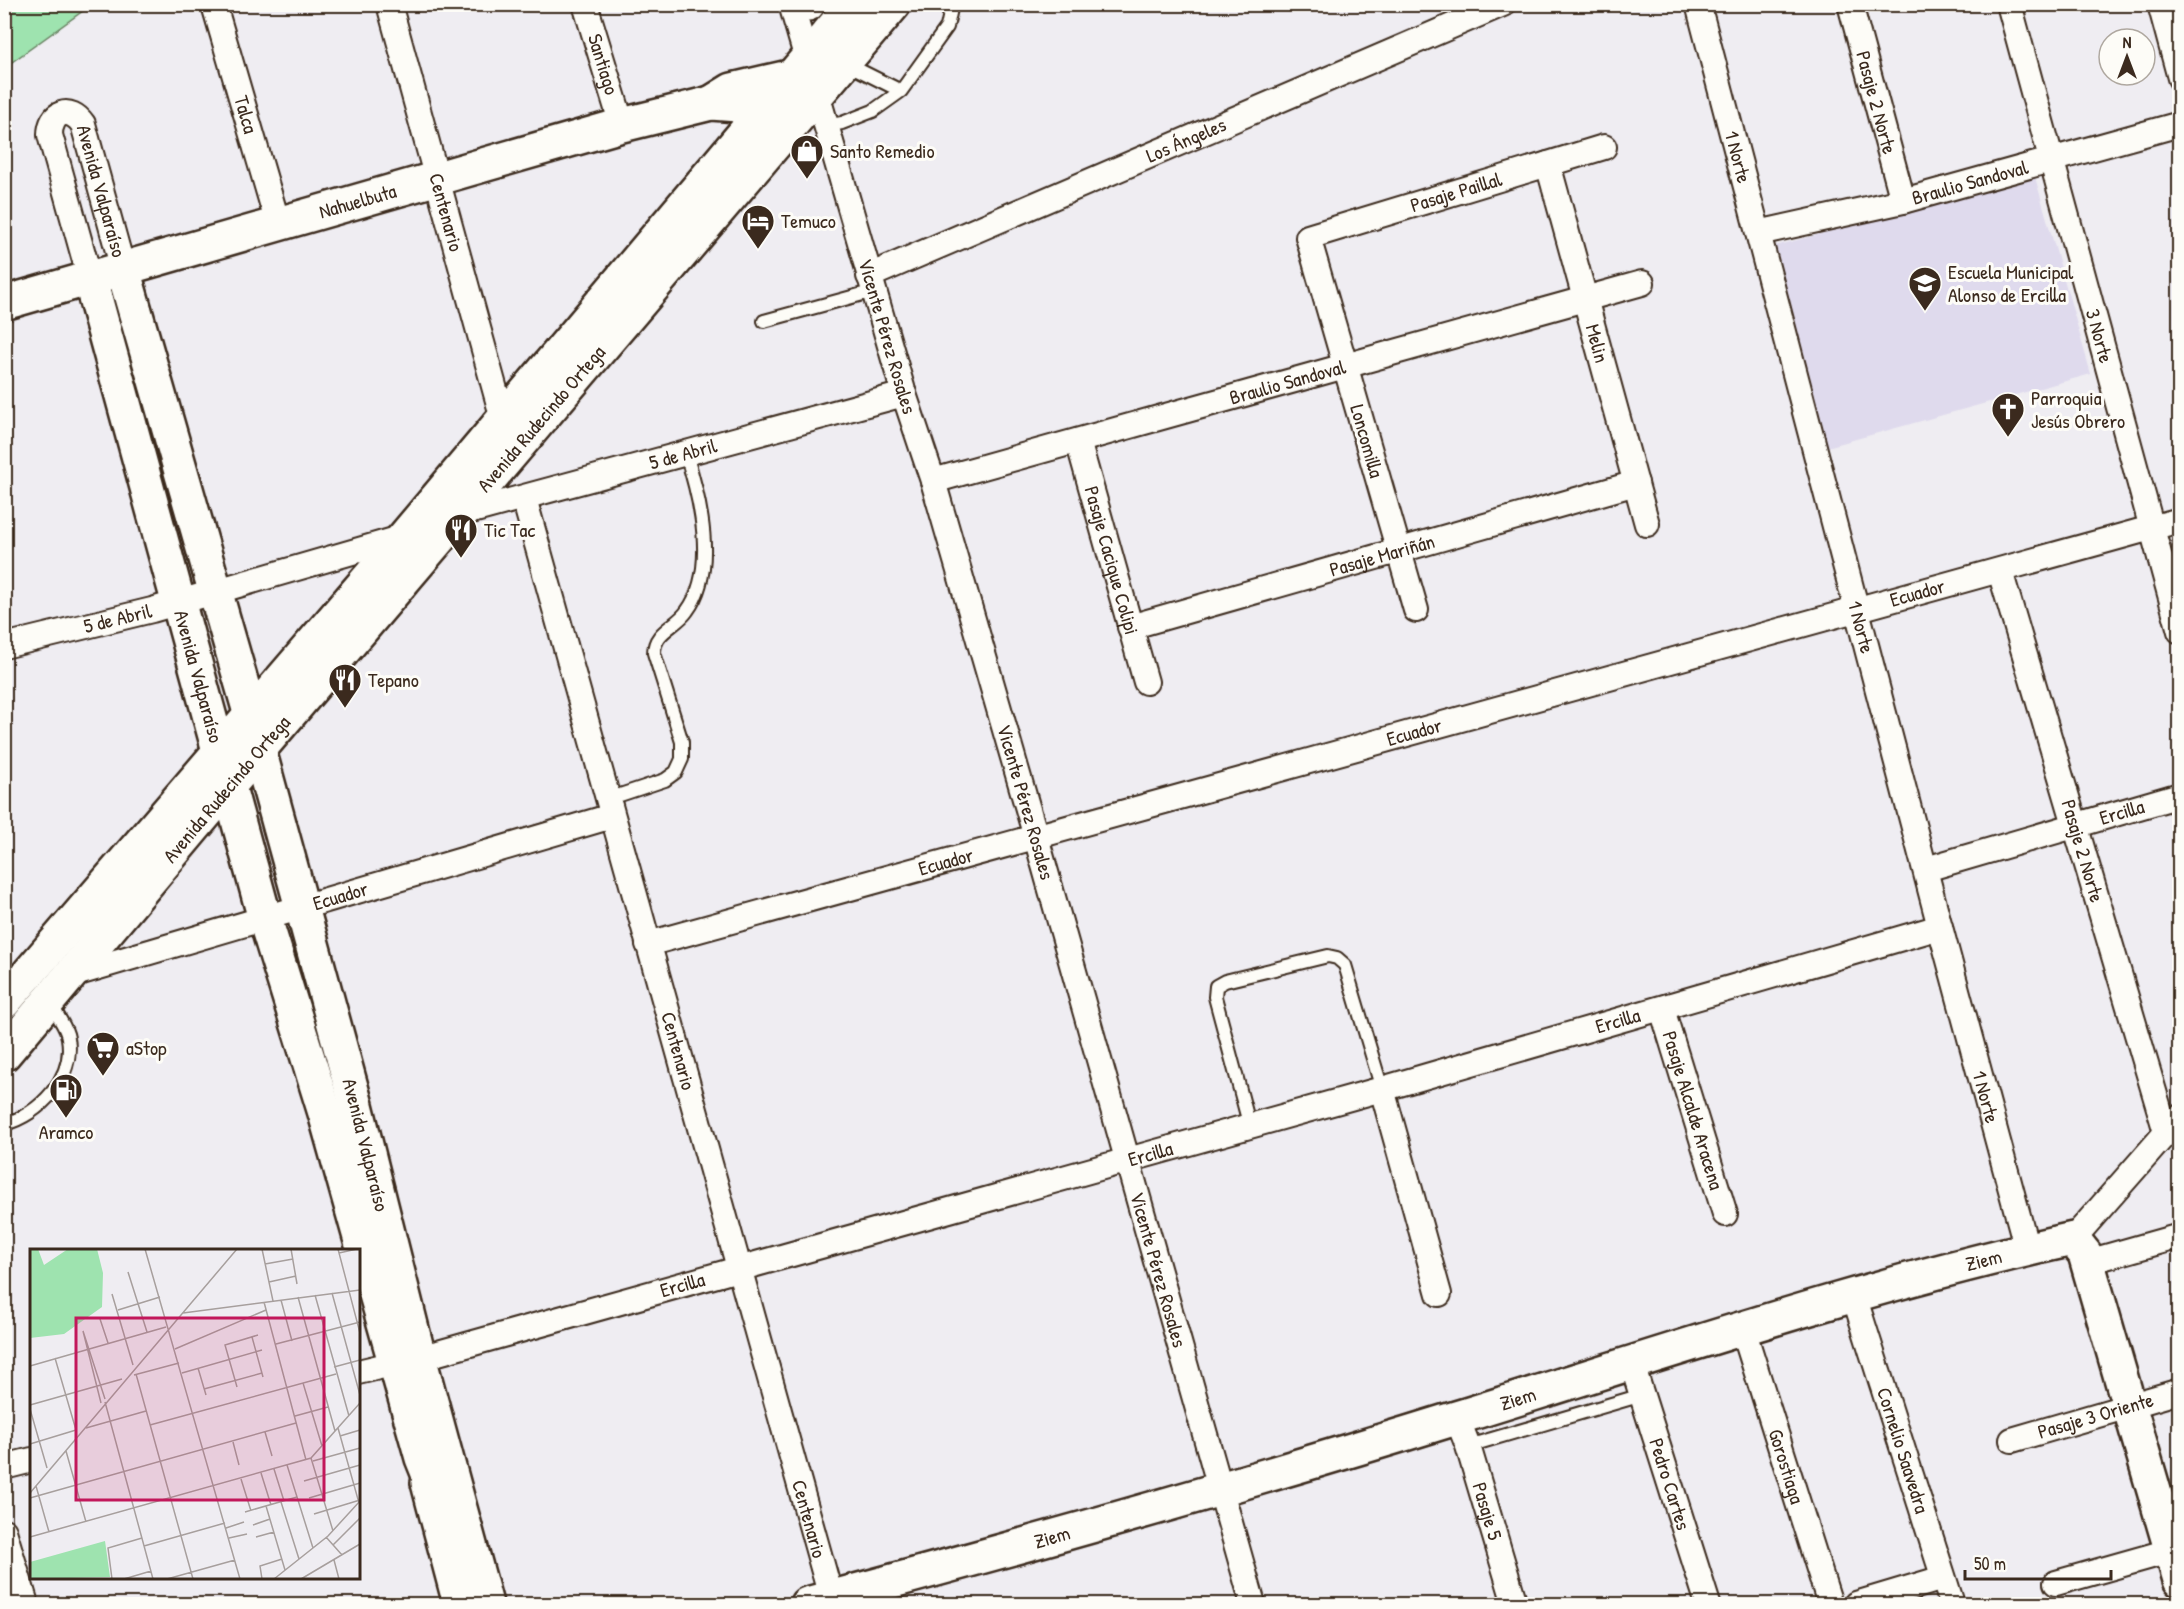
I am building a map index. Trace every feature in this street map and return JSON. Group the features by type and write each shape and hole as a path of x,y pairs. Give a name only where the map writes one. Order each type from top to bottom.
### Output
{"main road":[{"path":"800,4 808,4"},
{"name":"Avenida Rudecindo Ortega","path":"4,1054 229,785 461,514 806,77 853,4"},
{"name":"Avenida Rudecindo Ortega","path":"7,995 251,716 756,120 806,77 844,62 894,4"},
{"name":"Nahuelbuta","path":"4,303 622,125 711,103 732,90 806,77"},
{"name":"Nahuelbuta","path":"711,103 738,105 756,120"},
{"name":"Avenida Valparaíso","path":"123,269 251,716 356,1105 407,1360 422,1458 454,1536 477,1603"},
{"name":"Avenida Valparaíso","path":"90,279 265,919 324,1113 407,1360 477,1603"},
{"name":"Ziem","path":"824,1602 1221,1488 1462,1432 1632,1364 1854,1296 2027,1249 2080,1250"},
{"path":"2080,1250 2177,1559"}],"street":[{"name":"Centenario","path":"389,4 503,419"},
{"name":"Santiago","path":"585,4 622,125"},
{"name":"Vicente Pérez Rosales","path":"791,4 806,77 826,126 903,394 933,481 1253,1605"},
{"name":"Los Ángeles","path":"871,283 1503,4"},
{"name":"1 Norte","path":"1698,4 1940,927 2027,1249"},
{"name":"Pasaje 2 Norte","path":"1850,4 1903,201"},
{"name":"3 Norte","path":"2008,4 2180,631"},
{"path":"2160,4 2180,78"},
{"name":"Talca","path":"214,5 278,224"},
{"name":"Avenida Valparaíso","path":"90,279 50,135 51,122 61,115 72,114 78,117 83,124 123,269"},
{"name":"Braulio Sandoval","path":"1758,233 1903,201 2180,124"},
{"name":"Pasaje Paillal","path":"1308,237 1604,147"},
{"name":"Melin","path":"1548,164 1647,524"},
{"name":"Loncomilla","path":"1308,237 1416,610"},
{"name":"Braulio Sandoval","path":"933,481 1642,284"},
{"name":"5 de Abril","path":"461,514 903,394"},
{"name":"Pasaje Cacique Colipi","path":"1078,441 1146,682"},
{"name":"Pasaje Mariñán","path":"1130,627 1636,483"},
{"name":"Centenario","path":"524,498 739,1269 824,1602"},
{"name":"Ecuador","path":"648,944 2180,520"},
{"name":"5 de Abril","path":"4,646 177,603 404,537"},
{"name":"Pasaje 2 Norte","path":"2000,571 2074,826 2173,1124"},
{"name":"Ercilla","path":"1926,868 2180,795"},
{"name":"Ecuador","path":"60,986 610,808"},
{"name":"Ercilla","path":"360,1372 1127,1161 1662,1009 1940,927"},
{"name":"Pasaje Alcalde Aracena","path":"1662,1009 1725,1214"},
{"path":"1382,1089 1439,1294"},
{"path":"2080,1250 2173,1124"},
{"path":"2080,1250 2180,1236"},
{"name":"Cornelio Saavedra","path":"1854,1296 1952,1605"},
{"name":"Gorostiaga","path":"1743,1329 1830,1605"},
{"name":"Pedro Cartes","path":"1632,1364 1708,1605"},
{"name":"Pasaje 3 Oriente","path":"2012,1440 2180,1391"},
{"name":"Pasaje 5","path":"1462,1432 1515,1605"},
{"path":"4,1467 30,1460"},
{"path":"4,1531 26,1605"},
{"path":"2056,1583 2177,1559"},
{"path":"1856,1605 1943,1578"}],"lane":[{"path":"826,126 866,115 901,91 946,27 952,4"},
{"path":"844,62 901,91"},
{"path":"764,321 871,283"},
{"path":"610,808 665,780 676,772 682,759 682,742 654,647 663,631 678,622 686,613 697,593 704,564 701,514 686,454"},
{"path":"1250,1126 1215,997 1216,986 1225,981 1329,956 1337,958 1345,965 1382,1089"},
{"path":"4,1124 21,1117 39,1105 55,1089 63,1076 69,1044 65,1026 53,1007 60,986"},
{"path":"1462,1432 1642,1395"}],"shaded area":[{"name":"Escuela Municipal Alonso de Ercilla","path":"2035,177 2091,374 1813,451 1760,250"}],"green space":[{"path":"5,4 91,4 91,5 5,67"}],"place":[{"name":"Santo Remedio","path":"807,180"},
{"name":"Temuco","path":"758,250"},
{"name":"Escuela Municipal Alonso de Ercilla","path":"1925,312"},
{"name":"Parroquia Jesús Obrero","path":"2008,438"},
{"name":"Tic Tac","path":"461,559"},
{"name":"Tepano","path":"345,709"},
{"name":"aStop","path":"103,1077"},
{"name":"Aramco","path":"66,1119"}]}
